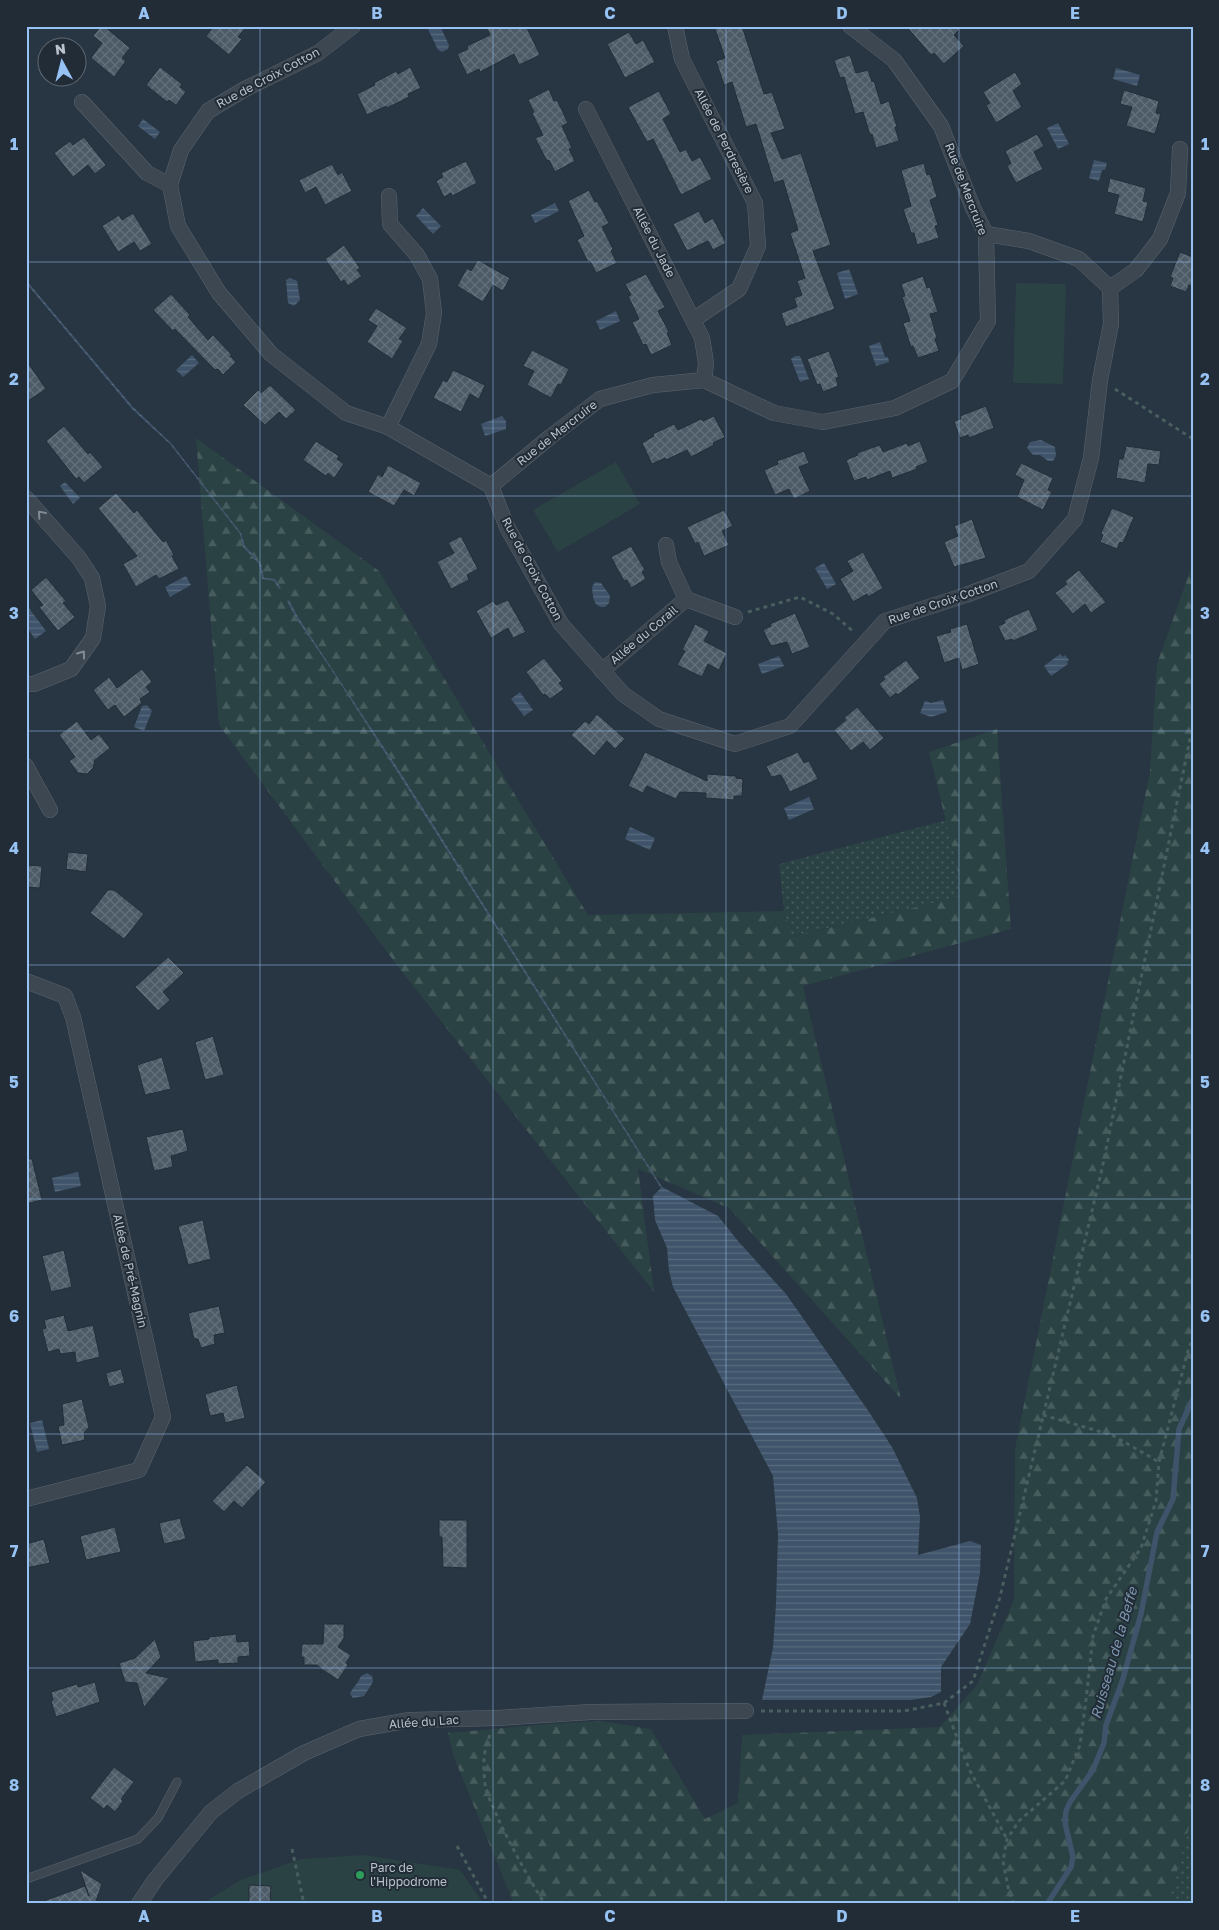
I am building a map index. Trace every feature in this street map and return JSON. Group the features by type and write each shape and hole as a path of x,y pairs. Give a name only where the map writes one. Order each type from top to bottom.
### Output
{"street":[{"name":"Rue de Croix Cotton","path":"353,26 318,53 245,89 208,111 182,150 170,185 178,226 219,293 270,354 346,413 388,427 492,486 507,527 561,624 623,694 659,719 735,744 790,726 885,621 966,595 1028,571 1075,519 1092,458 1100,380 1111,324 1110,288"},
{"name":"Allée de Perdresière","path":"675,26 682,59 755,203 758,246 739,289 693,320"},
{"name":"Rue de Mercruire","path":"492,486 550,436 600,399 653,385 704,380 774,413 823,422 895,408 952,381 988,322 986,234 973,208 941,126 894,60 850,26"},
{"path":"82,102 147,173 170,185"},
{"name":"Allée du Jade","path":"586,109 702,338 706,363 704,380"},
{"path":"986,234 1029,241 1079,259 1110,288 1136,270 1160,240 1178,193 1180,149"},
{"path":"388,427 428,344 434,313 430,279 417,255 390,224 389,196"},
{"path":"26,498 92,578 98,606 93,638 71,669 34,684 26,684"},
{"name":"Allée du Corail","path":"666,545 669,562 686,599 735,617"},
{"name":"Allée du Corail","path":"602,671 686,599"},
{"path":"26,766 50,810"},
{"name":"Allée de Pré-Magnin","path":"26,981 65,996 73,1016 163,1417 139,1470 26,1499"},
{"name":"Allée du Lac","path":"139,1904 155,1880 211,1812 238,1791 304,1753 359,1729 410,1720 497,1718 591,1712 746,1711"}],"lane":[{"path":"26,1879 138,1839 158,1818 177,1782"}],"path":[{"path":"1100,380 1142,404 1193,439"},
{"path":"735,617 800,597 833,614 866,642"},
{"path":"746,1711 904,1711 944,1703 973,1681 1000,1597 1102,1169 1193,724"},
{"path":"1014,1904 1009,1892 1003,1861 1007,1839 1019,1821 1065,1781 1080,1745 1093,1636 1106,1599 1140,1548 1156,1501 1158,1462 1189,1347 1193,1340"},
{"path":"1043,1416 1112,1435 1158,1462"},
{"path":"944,1703 969,1769 1007,1839"},
{"path":"497,1718 484,1750 485,1784 490,1800 515,1854 530,1882 545,1904"},
{"path":"458,1846 489,1904"},
{"path":"292,1849 304,1904"}],"green space":[{"path":"1016,283 1066,284 1063,384 1013,383"},
{"path":"196,438 379,571 588,915 784,911 791,937 959,897 957,866 929,752 997,729 1011,929 803,986 901,1399 729,1208 638,1169 654,1292 396,964 219,725"},
{"path":"616,462 640,504 558,552 533,510"},
{"path":"1193,563 1193,1813 1171,1893 1173,1904 514,1904 453,1755 448,1733 600,1721 651,1729 705,1819 738,1803 742,1735 940,1727 977,1685 1014,1600 1015,1449 1150,771 1157,664"},
{"path":"947,820 957,866 959,897 790,937 784,911 779,864"},
{"path":"1193,1813 1193,1904 1173,1904 1171,1893"},
{"name":"Parc de l'Hippodrome","path":"365,1855 460,1870 484,1904 201,1904 241,1880 301,1859"}],"water":[{"path":"432,26 440,26 449,45 448,49 442,52 438,50 428,29"},
{"path":"1116,68 1140,75 1137,86 1113,79"},
{"path":"143,119 160,132 155,139 138,126"},
{"path":"1058,123 1069,144 1058,149 1047,128"},
{"path":"1094,160 1107,163 1105,170 1102,170 1099,181 1089,178"},
{"path":"555,203 559,211 535,223 531,215"},
{"path":"423,208 441,226 433,234 416,216"},
{"path":"849,269 858,294 845,299 837,273"},
{"path":"290,278 297,281 300,300 294,306 288,303 286,280"},
{"path":"26,280 133,407 171,443 241,533 245,546 261,563 264,578 275,579 281,588 279,589 274,581 262,579 259,564 243,547 240,534 170,444 132,409 26,283"},
{"path":"616,311 620,321 600,330 596,321"},
{"path":"880,342 885,357 888,357 889,362 876,366 869,346"},
{"path":"192,355 199,363 183,377 176,370"},
{"path":"795,356 800,356 809,379 800,382 791,359"},
{"path":"502,416 506,421 506,429 485,436 481,424"},
{"path":"1041,440 1055,447 1056,456 1053,461 1048,461 1040,455 1033,455 1027,448 1030,442"},
{"path":"65,482 80,498 73,504 60,486"},
{"path":"824,563 836,584 827,589 815,568"},
{"path":"186,576 191,585 170,597 165,587"},
{"path":"595,582 601,583 610,596 609,603 605,607 598,606 594,601 592,587"},
{"path":"289,600 298,617 400,772 662,1187 718,1216 786,1294 867,1409 892,1447 917,1498 920,1517 918,1555 970,1541 981,1545 980,1573 970,1624 941,1667 941,1692 931,1697 911,1700 762,1700 773,1648 776,1604 778,1534 773,1476 673,1287 669,1271 667,1248 655,1220 653,1196 661,1188 398,773 296,618 287,601"},
{"path":"28,607 46,631 35,639 26,626 26,608"},
{"path":"1060,654 1063,657 1065,655 1069,660 1068,664 1051,676 1044,666"},
{"path":"779,656 784,666 762,674 758,664"},
{"path":"520,692 533,710 524,716 511,699"},
{"path":"943,700 947,712 931,717 920,713 925,701 931,703"},
{"path":"147,705 152,711 144,731 134,727 142,706"},
{"path":"809,797 814,809 789,820 784,808"},
{"path":"630,827 655,838 650,850 625,839"},
{"path":"78,1172 81,1186 55,1192 52,1178"},
{"path":"42,1420 49,1449 37,1452 30,1423"},
{"path":"367,1673 372,1676 373,1682 364,1696 353,1698 350,1694 351,1692 361,1676"}],"building":[{"path":"101,26 104,26 130,48 122,58 126,61 114,77 91,58 102,43 93,36"},
{"path":"214,26 247,26 238,37 242,39 229,55 206,36"},
{"path":"486,26 526,26 540,55 519,65 514,54 480,72 479,69 467,75 457,54 468,49 467,46 490,35"},
{"path":"714,26 742,26 764,94 772,92 785,129 771,133 782,159 801,153 831,245 813,251 835,309 786,327 781,313 797,307 794,298 802,295 797,281 805,278 790,233 798,230 783,180 774,183 756,124 746,127 732,82 724,85 716,61 725,58"},
{"path":"906,26 963,26 954,35 964,46 944,64 934,53 931,55"},
{"path":"629,32 636,44 643,40 655,62 625,78 607,44"},
{"path":"850,55 856,73 868,70 872,82 874,81 881,104 889,101 899,141 876,148 863,112 855,114 844,77 840,78 834,60"},
{"path":"160,67 182,84 180,87 186,92 176,105 169,100 167,102 146,85"},
{"path":"410,67 421,88 408,94 409,97 387,108 386,106 367,115 357,94 396,71 398,74"},
{"path":"1015,72 1022,84 1013,91 1022,107 996,123 986,105 990,103 983,92"},
{"path":"549,89 554,101 557,100 568,123 562,126 572,148 569,149 575,161 555,172 535,138 543,135 528,100"},
{"path":"1124,90 1159,101 1156,113 1161,114 1155,134 1126,126 1132,107 1120,104"},
{"path":"659,91 671,114 663,119 680,152 686,149 692,161 700,157 712,179 681,195 653,139 647,142 628,107"},
{"path":"1037,134 1044,146 1034,152 1043,169 1016,183 1007,166 1011,163 1005,151"},
{"path":"84,137 106,165 95,174 88,165 73,177 54,153 70,141 73,145"},
{"path":"466,161 477,183 452,196 451,193 444,197 436,181 443,177 441,173"},
{"path":"924,163 927,175 930,174 937,197 930,200 938,225 935,226 939,238 917,245 914,233 911,233 903,209 911,206 901,170"},
{"path":"332,164 338,175 342,172 352,191 325,205 316,187 305,193 299,180"},
{"path":"1110,178 1146,188 1143,201 1148,202 1143,222 1114,214 1119,195 1107,192"},
{"path":"589,190 609,223 602,227 613,249 611,251 617,263 596,273 577,240 584,236 568,201"},
{"path":"699,211 705,223 713,218 726,243 713,250 708,241 687,251 673,224"},
{"path":"133,213 152,244 140,251 134,242 118,252 102,226 119,215 122,220"},
{"path":"344,245 360,268 357,270 362,276 348,286 344,280 341,282 325,259"},
{"path":"1180,252 1193,257 1193,286 1189,285 1186,292 1170,286 1173,278 1170,277"},
{"path":"478,260 510,278 503,291 493,285 483,302 457,286 467,268 471,271"},
{"path":"646,274 665,307 658,311 669,332 667,333 672,345 651,355 646,344 643,345 632,322 639,319 628,296 631,295 625,284"},
{"path":"923,276 927,288 930,287 938,312 930,314 939,351 918,358 913,346 911,347 903,323 910,321 902,297 905,296 901,284"},
{"path":"171,294 190,315 188,317 208,340 213,335 232,355 230,356 236,362 223,375 218,369 215,370 175,329 173,331 153,310"},
{"path":"376,308 407,328 399,339 403,341 392,359 367,342 377,326 368,320"},
{"path":"532,350 569,369 561,385 558,384 551,398 527,385 534,371 523,366"},
{"path":"829,351 839,377 836,378 838,386 823,392 820,384 817,385 807,359"},
{"path":"26,360 46,389 26,402"},
{"path":"453,370 485,385 479,399 470,394 461,412 433,398 443,380 447,382"},
{"path":"270,385 296,410 286,419 279,412 265,425 243,405 258,390 261,393"},
{"path":"986,406 994,428 969,438 968,435 960,438 954,421 961,419 960,416"},
{"path":"714,416 725,437 691,457 687,450 652,464 642,443 654,436 653,434 674,424 678,430 701,419 703,421"},
{"path":"64,426 88,454 90,452 103,467 84,483 79,477 76,479 46,441"},
{"path":"316,441 339,456 337,459 344,464 334,478 328,473 326,476 303,460"},
{"path":"920,441 928,462 916,467 917,469 892,478 890,471 867,480 866,477 854,481 846,460 858,455 857,453 880,445 883,452 907,443 908,446"},
{"path":"1126,446 1161,451 1159,465 1148,464 1145,483 1116,478 1119,459 1123,459"},
{"path":"804,451 809,463 799,467 810,491 794,499 789,489 775,495 764,470 778,464 777,461"},
{"path":"1021,463 1053,478 1048,490 1052,492 1043,510 1017,497 1024,480 1015,475"},
{"path":"388,465 421,483 414,496 404,490 394,506 368,492 378,474 382,477"},
{"path":"116,493 134,513 137,510 163,542 166,540 179,569 159,579 156,575 136,587 123,564 137,556 98,508"},
{"path":"1112,508 1134,517 1123,543 1120,542 1117,549 1100,542 1103,535 1101,533"},
{"path":"724,510 733,526 722,531 729,545 704,556 698,542 695,544 687,527"},
{"path":"972,519 986,558 954,567 944,542 958,536 954,526"},
{"path":"461,536 478,569 467,575 469,580 451,589 437,562 454,553 448,543"},
{"path":"631,546 645,570 642,572 646,579 631,588 627,580 624,581 611,557"},
{"path":"863,552 883,588 868,597 867,594 853,602 840,579 853,571 847,561"},
{"path":"1079,570 1106,602 1091,613 1085,604 1073,614 1055,593 1067,584 1065,581"},
{"path":"46,577 66,601 63,603 75,617 58,631 39,607 43,605 31,590"},
{"path":"508,600 526,632 513,638 508,628 491,638 476,611 493,601 496,605"},
{"path":"1029,609 1038,630 1013,641 1012,639 1005,641 998,626 1005,623 1004,620"},
{"path":"795,613 810,647 792,654 787,642 771,646 763,630 771,626 770,624"},
{"path":"695,624 709,631 704,641 727,653 719,670 708,664 702,677 677,665 685,651 682,650"},
{"path":"967,624 979,664 962,670 959,658 944,663 936,636 951,632 950,629"},
{"path":"544,658 562,681 559,683 564,689 550,699 545,694 543,695 526,672"},
{"path":"906,660 920,678 898,695 896,693 890,698 879,684 885,679 883,677"},
{"path":"142,669 152,682 146,687 150,692 140,699 142,703 124,717 115,705 108,710 93,690 109,677 117,688"},
{"path":"857,707 884,738 870,750 863,742 851,751 834,730"},
{"path":"597,714 625,739 615,749 607,741 594,756 571,735 585,721 589,724"},
{"path":"77,721 91,740 99,734 110,748 95,760 93,768 87,774 78,773 69,761 75,757 59,735"},
{"path":"645,752 707,781 707,774 736,776 736,778 743,779 742,796 734,796 734,800 706,798 706,793 680,792 676,799 647,786 643,793 628,786"},
{"path":"798,752 804,763 809,761 818,779 790,792 781,775 771,777 766,766"},
{"path":"68,852 88,854 86,872 66,869"},
{"path":"26,865 42,866 40,888 26,887"},
{"path":"108,890 114,890 144,914 124,939 90,913"},
{"path":"168,957 184,973 163,992 170,1000 158,1011 135,987"},
{"path":"213,1036 224,1075 205,1080 195,1042"},
{"path":"162,1057 171,1089 145,1095 137,1065"},
{"path":"183,1129 188,1151 171,1156 173,1167 154,1171 146,1137"},
{"path":"26,1159 32,1159 42,1200 26,1204"},
{"path":"203,1220 211,1259 188,1265 178,1226"},
{"path":"64,1250 72,1287 51,1292 42,1256"},
{"path":"219,1306 225,1333 214,1335 215,1344 201,1348 198,1339 194,1339 188,1313"},
{"path":"64,1315 68,1331 93,1325 100,1357 76,1363 75,1352 60,1354 59,1349 48,1352 42,1329 46,1328 44,1320"},
{"path":"121,1369 125,1383 109,1387 106,1373"},
{"path":"237,1385 245,1418 225,1423 223,1413 210,1416 205,1394"},
{"path":"82,1399 89,1427 84,1433 85,1440 62,1445 58,1426 64,1425 62,1404"},
{"path":"247,1465 266,1482 242,1508 234,1501 224,1512 212,1501"},
{"path":"180,1518 186,1539 164,1544 159,1523"},
{"path":"439,1520 467,1520 467,1568 443,1567 442,1537 439,1537"},
{"path":"115,1527 121,1552 86,1560 80,1536"},
{"path":"44,1539 50,1563 26,1568 26,1544"},
{"path":"324,1624 344,1624 344,1638 338,1647 351,1655 346,1663 348,1665 338,1680 323,1670 321,1673 322,1669 317,1665 304,1665 304,1657 301,1657 302,1644 323,1644"},
{"path":"236,1634 237,1642 249,1641 250,1656 238,1657 238,1663 218,1664 218,1660 195,1662 193,1641"},
{"path":"155,1639 161,1657 146,1673 169,1678 144,1707 137,1683 125,1682 119,1663 135,1658"},
{"path":"95,1682 100,1702 56,1717 51,1701 53,1700 51,1692 77,1684 78,1687"},
{"path":"114,1767 134,1782 121,1799 123,1801 115,1812 107,1805 104,1809 90,1798"},
{"path":"80,1870 102,1884 95,1904 42,1904 41,1902 85,1886 89,1896"},
{"path":"249,1885 271,1886 270,1904 249,1904"}],"waterway":[{"name":"Ruisseau de la Beffe","path":"1047,1904 1071,1867 1073,1857 1065,1823 1066,1811 1070,1802 1093,1770 1104,1743 1106,1725 1122,1682 1141,1614 1157,1532 1173,1499 1179,1429 1193,1399"}],"place":[{"name":"Parc de l'Hippodrome","path":"360,1875"}]}
